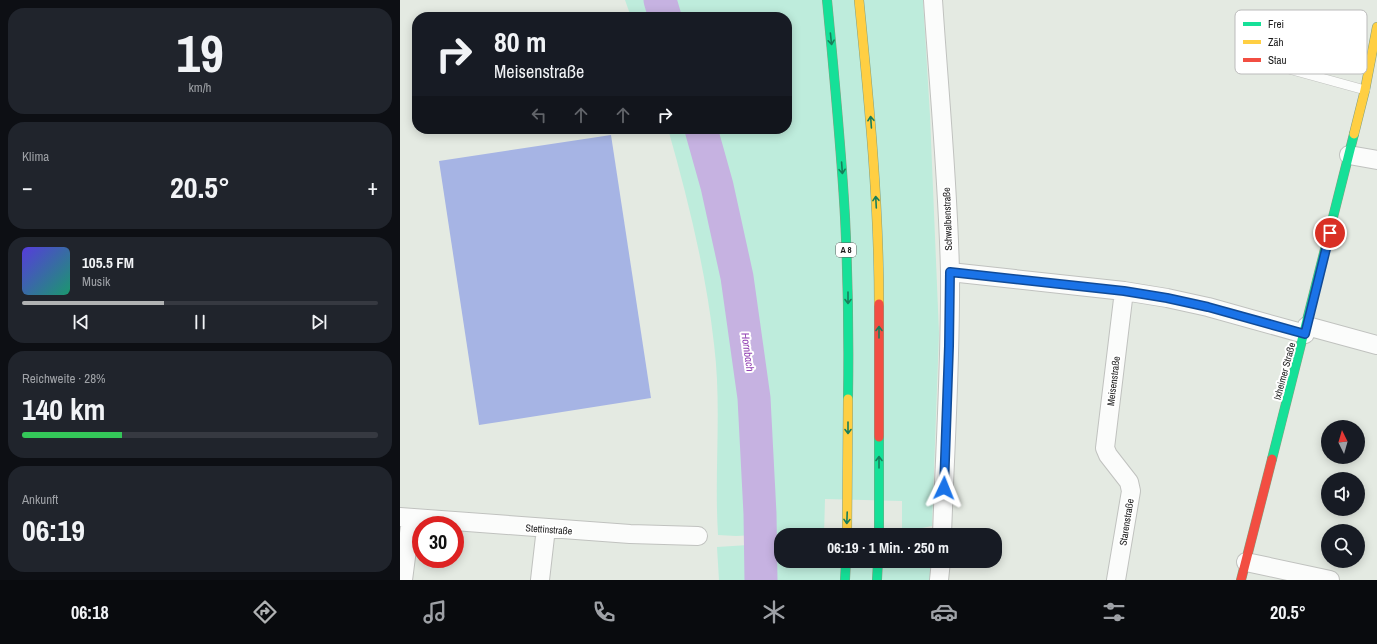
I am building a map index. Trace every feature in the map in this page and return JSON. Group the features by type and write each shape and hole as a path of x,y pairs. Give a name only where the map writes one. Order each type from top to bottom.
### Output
{"main road":[{"name":"A 8","path":"827,0 838,107 847,274 848,500 846,528"},
{"path":"859,0 876,200 879,293 879,528"},
{"name":"Ixheimer Straße","path":"1241,580 1306,330 1349,156 1365,90 1377,27"},
{"path":"845,580 846,568"},
{"path":"877,580 878,568"}],"street":[{"name":"Schwalbenstraße","path":"933,0 946,177 950,272 949,346 942,528"},
{"path":"1349,156 1377,160"},
{"path":"950,272 1124,291 1167,298 1377,345"},
{"name":"Meisenstraße","path":"1117,468 1104,448 1124,291"},
{"name":"Starenstraße","path":"1116,580 1131,491 1129,482 1117,468"},
{"path":"403,580 406,517"},
{"name":"Stettinstraße","path":"406,517 630,534 698,536"},
{"path":"540,580 546,528"},
{"path":"1246,562 1330,580"},
{"path":"939,580 940,568"}],"lane":[{"path":"1307,74 1365,90"}],"green space":[{"path":"625,0 923,0 930,116 939,333 932,526 922,528 902,528 902,501 825,499 824,528 774,528 774,534 736,536 718,535 718,416 716,368 711,317 696,236 669,134 792,134 792,12 629,12"},
{"path":"774,543 774,568 931,568 930,580 719,580 717,547"}],"shaded area":[{"path":"611,135 651,398 479,425 439,161"}],"waterway":[{"name":"Hornbach","path":"660,0 664,12"},
{"name":"Hornbach","path":"702,134 717,186 737,277 754,398 760,514 761,580"}],"traffic: fast":[{"path":"827,0 845,217 848,308 848,399"},
{"path":"1272,459 1354,134"},
{"path":"879,437 879,528"},
{"path":"845,580 846,568"},
{"path":"877,580 878,568"}],"traffic: slow":[{"path":"859,0 870,114 879,266 879,304"},
{"path":"1354,134 1365,90 1377,27"},
{"path":"847,528 848,399"}],"traffic: jam":[{"path":"879,304 879,437"},
{"path":"1241,580 1272,459"}],"route":[{"path":"944,488 950,272 1124,291 1167,298 1208,307 1305,334 1330,233"}]}
